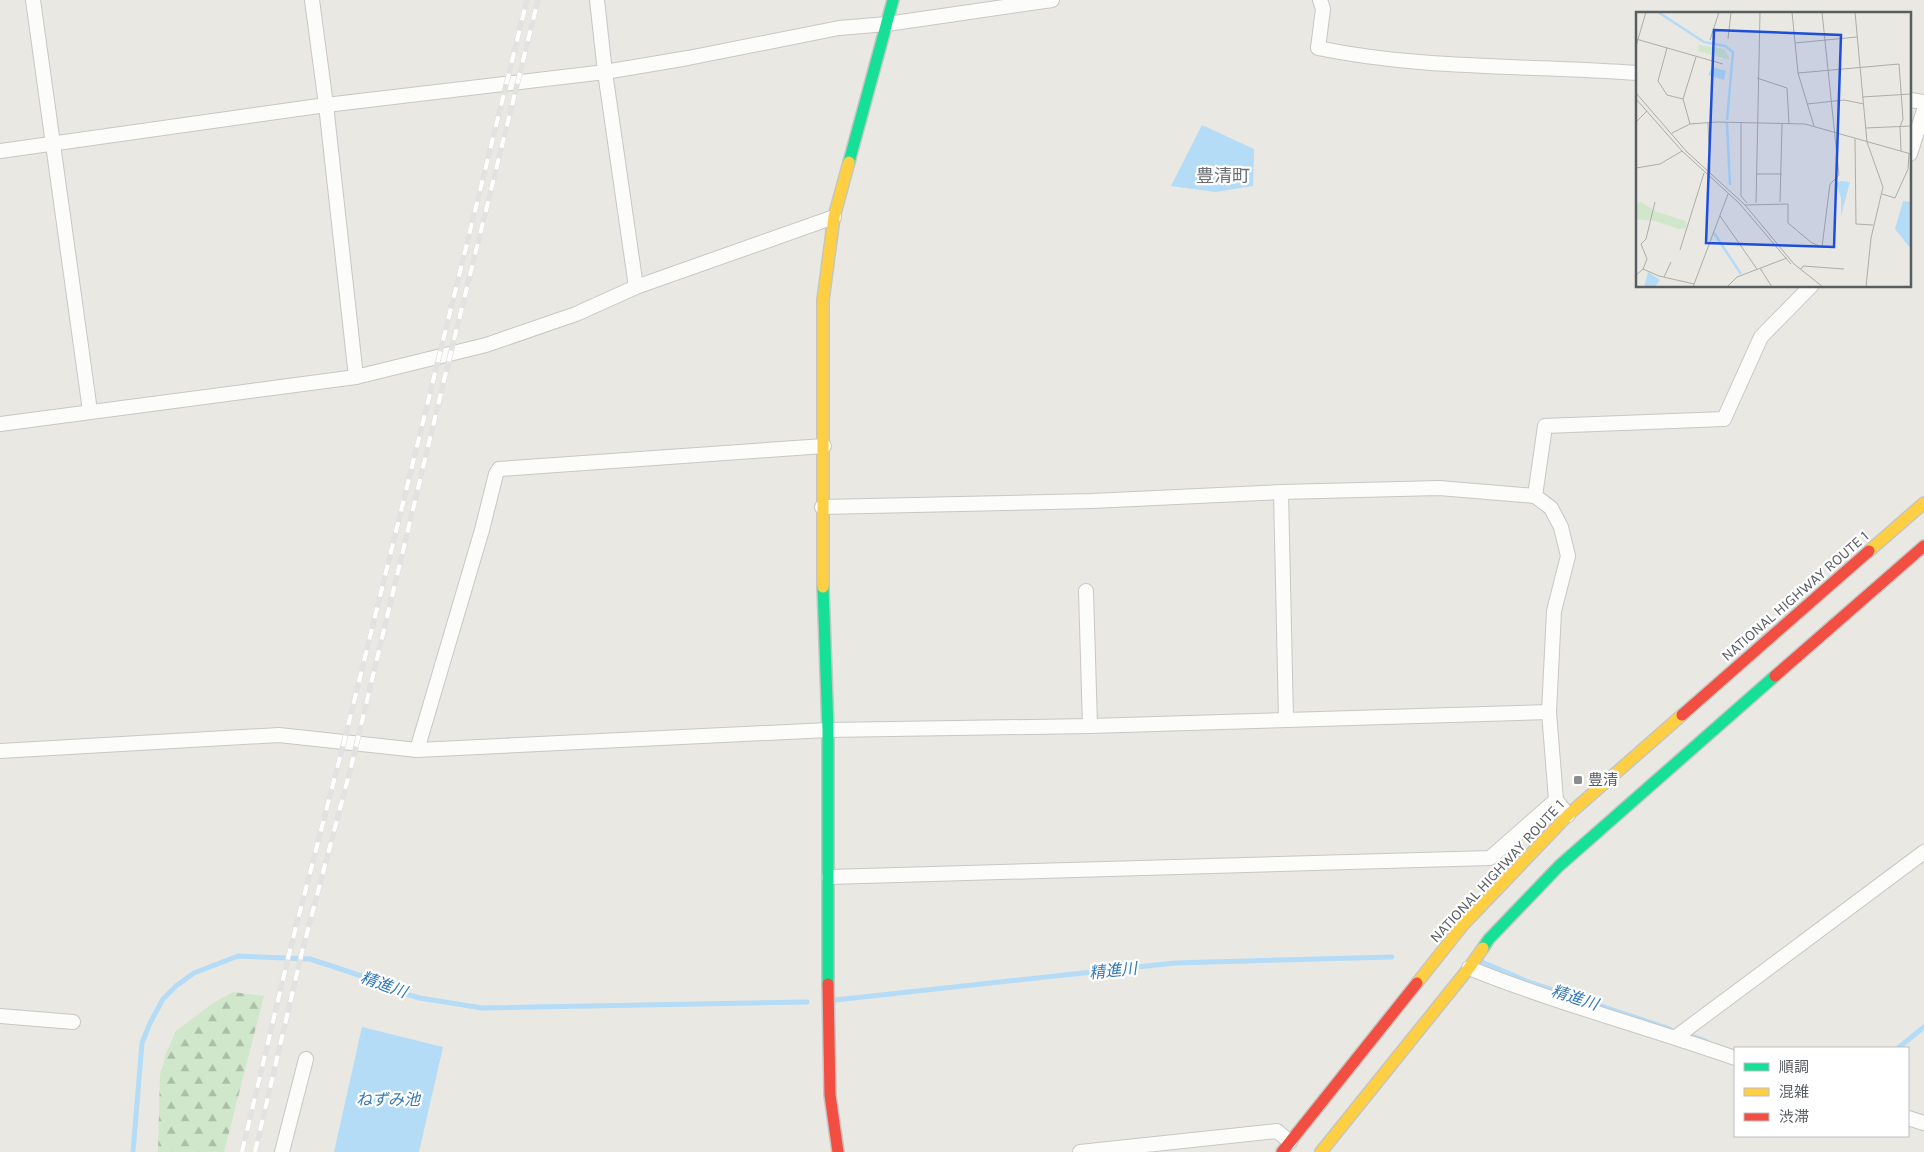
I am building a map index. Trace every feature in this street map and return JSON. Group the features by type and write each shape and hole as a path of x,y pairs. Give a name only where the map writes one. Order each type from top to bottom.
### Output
{"main road":[{"path":"838,1152 830,1095 829,1060 828,730 822,507 824,446 823,300 834,217 893,0"},
{"name":"NATIONAL HIGHWAY ROUTE 1","path":"1286,1147 1463,925 1568,815 1924,503"},
{"path":"1320,1152 1469,968 1489,939 1558,866 1924,546"}],"street":[{"path":"33,0 90,411"},
{"path":"312,0 326,105 356,377"},
{"path":"597,0 605,72 636,287"},
{"path":"0,151 326,105 605,72 839,28 887,24 1052,0"},
{"path":"1320,0 1323,8 1318,48 1359,56 1448,64 1636,73"},
{"path":"1912,148 1924,110"},
{"path":"0,424 356,377 486,345 576,314 636,287 834,217"},
{"path":"1535,496 1544,426 1724,419 1761,337 1809,288"},
{"path":"417,750 499,469 824,446"},
{"path":"822,507 1092,501 1281,492 1439,488 1535,496 1551,508 1561,527 1568,556 1554,611 1549,712 1556,800 1568,815"},
{"path":"1281,492 1286,719"},
{"path":"1086,592 1090,726"},
{"path":"0,751 279,735 417,750 828,730 1090,726 1549,712"},
{"path":"829,877 1490,858 1556,800"},
{"path":"1676,1037 1924,852"},
{"path":"1469,968 1513,986 1676,1037 1734,1058"},
{"path":"0,1016 72,1022"},
{"path":"282,1152 306,1059"},
{"path":"1909,1118 1924,1123"},
{"path":"1080,1152 1277,1132 1286,1147"}],"green space":[{"path":"233,992 264,996 224,1152 158,1152 160,1075 166,1053 176,1031 213,1003"}],"water":[{"path":"1202,125 1254,149 1253,186 1216,192 1171,186"},
{"name":"ねずみ池","path":"362,1027 443,1047 419,1152 334,1152"}],"waterway":[{"name":"精進川","path":"133,1152 142,1043 150,1023 163,999 176,986 194,973 238,956 310,959 374,980 391,990 420,998 482,1008 807,1002"},
{"name":"精進川","path":"835,1000 1175,963 1392,957"},
{"name":"精進川","path":"1482,962 1529,982 1670,1029"},
{"name":"精進川","path":"1899,1047 1924,1027"},
{"name":"精進川","path":"1688,1035 1706,1041"}],"railway":[{"path":"242,1152 290,950 347,730 527,0"},
{"path":"255,1152 302,952 351,767 538,0"}],"traffic: fast":[{"path":"849,162 893,0"},
{"path":"823,587 828,730 828,984"},
{"path":"1483,948 1489,939 1559,866 1775,676"}],"traffic: slow":[{"path":"823,587 823,300 834,217 849,162"},
{"path":"1869,551 1924,503"},
{"path":"1417,983 1463,925 1568,815 1682,715"},
{"path":"1321,1152 1483,948"}],"traffic: jam":[{"path":"1775,676 1924,546"},
{"path":"1682,715 1869,551"},
{"path":"1282,1152 1417,983"},
{"path":"828,984 830,1095 838,1152"}],"place":[{"name":"豊清","path":"1578,780"}],"district":[{"name":"豊清町","path":"1223,176"}]}
